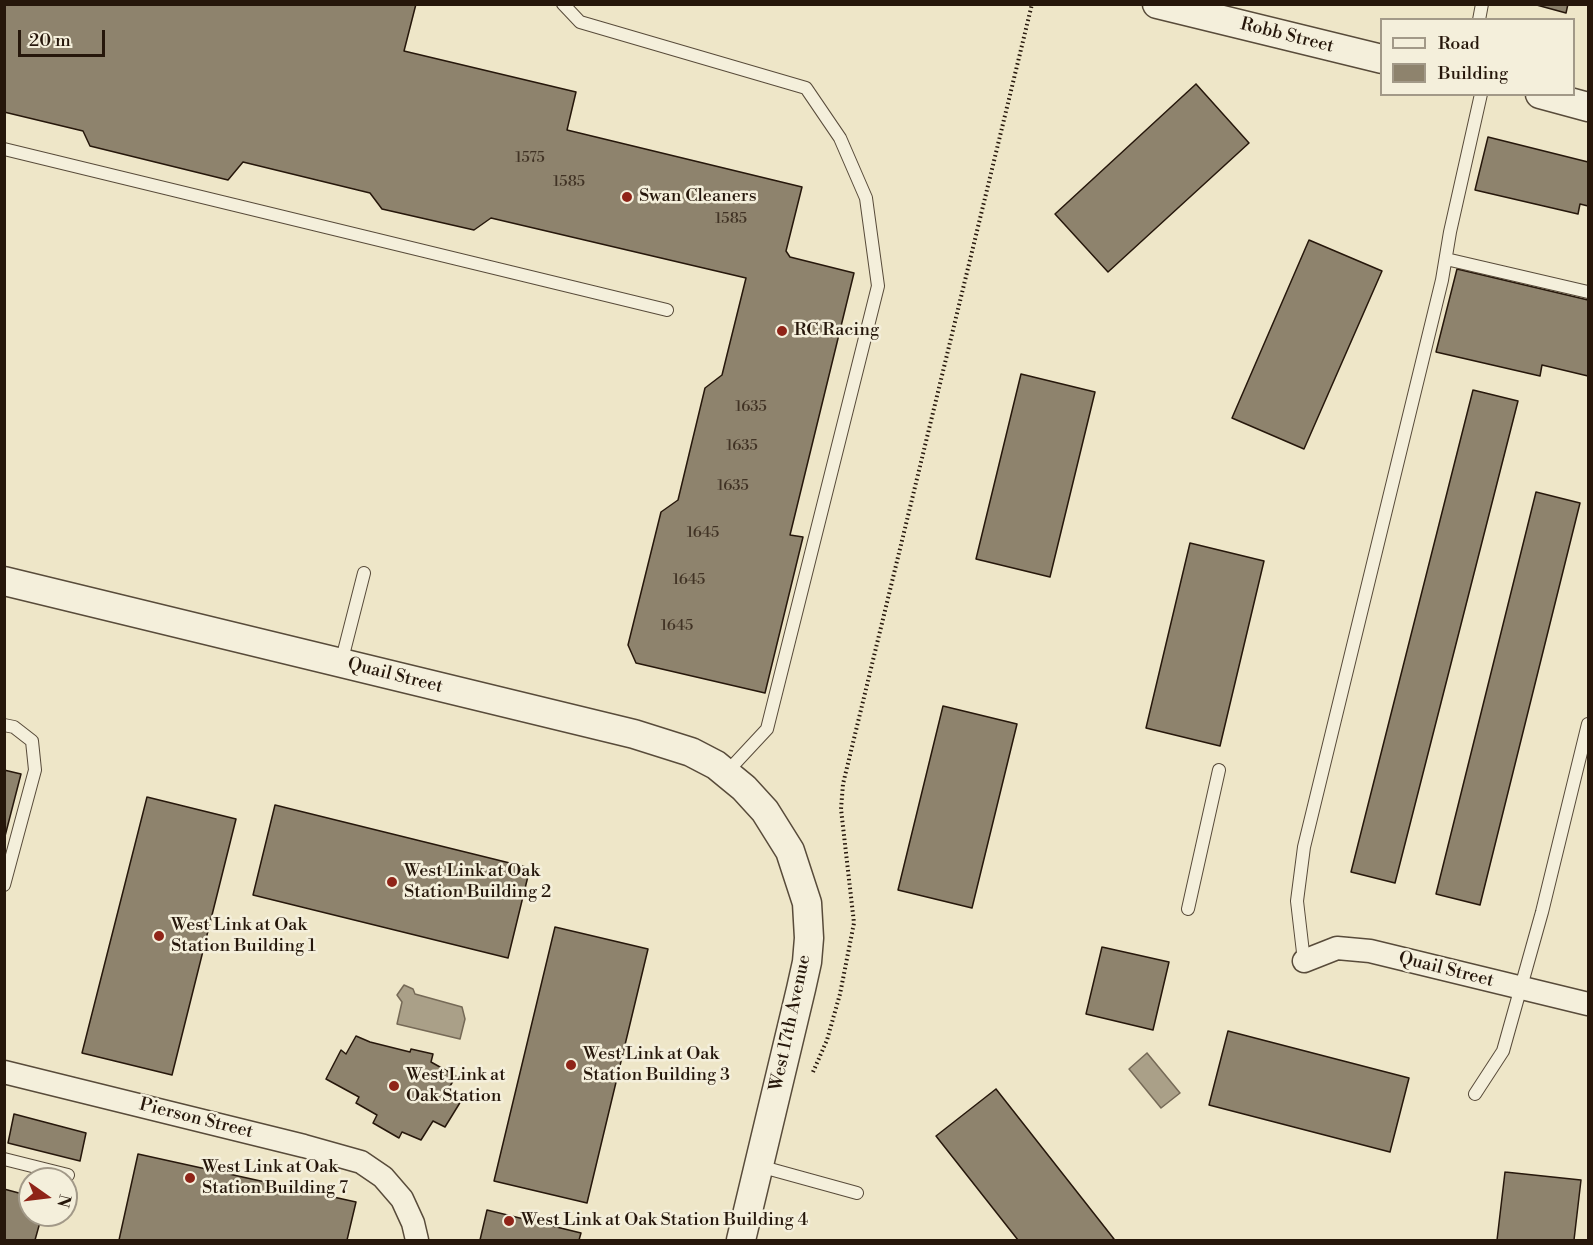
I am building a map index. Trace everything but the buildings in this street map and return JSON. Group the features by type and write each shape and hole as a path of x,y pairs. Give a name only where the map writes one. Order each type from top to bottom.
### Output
{"street":[{"name":"Robb Street","path":"1157,5 1380,59"},
{"path":"1547,96 1588,107"},
{"name":"Quail Street","path":"4,581 658,741 691,752 726,773 744,788 765,811"},
{"name":"West 17th Avenue","path":"741,1240 801,989 809,938 807,903 799,873 790,851 765,811"},
{"name":"Quail Street","path":"1304,961 1337,948 1370,951 1588,1004"},
{"name":"Pierson Street","path":"4,1072 361,1162 383,1178 402,1199 417,1240"}],"lane":[{"path":"563,4 580,21 806,88 840,138 866,198 878,286 767,729 726,773"},
{"path":"1304,961 1297,901 1304,847 1446,259 1480,96"},
{"path":"4,149 668,310"},
{"path":"1446,259 1588,292"},
{"path":"341,663 364,573"},
{"path":"1475,1094 1503,1051 1542,912 1588,724"},
{"path":"4,725 14,727 32,741 36,770 4,885"},
{"path":"1188,909 1219,770"},
{"path":"4,1159 36,1167"},
{"path":"759,1166 857,1193"}],"path":[{"path":"809,1081 827,1040 840,994 854,923 842,809 843,784 1032,4"}],"shaded area":[{"path":"404,985 413,989 415,994 462,1007 465,1019 460,1039 397,1024 402,1002 397,995"},
{"path":"1147,1053 1180,1093 1161,1108 1129,1069"}],"place":[{"name":"Swan Cleaners","path":"627,197"},
{"name":"RC Racing","path":"782,331"},
{"name":"West Link at Oak Station Building 2","path":"392,882"},
{"name":"West Link at Oak Station Building 1","path":"159,936"},
{"name":"West Link at Oak Station Building 3","path":"571,1065"},
{"name":"West Link at Oak Station","path":"394,1086"},
{"name":"West Link at Oak Station Building 7","path":"190,1178"},
{"name":"West Link at Oak Station Building 4","path":"509,1221"}]}
